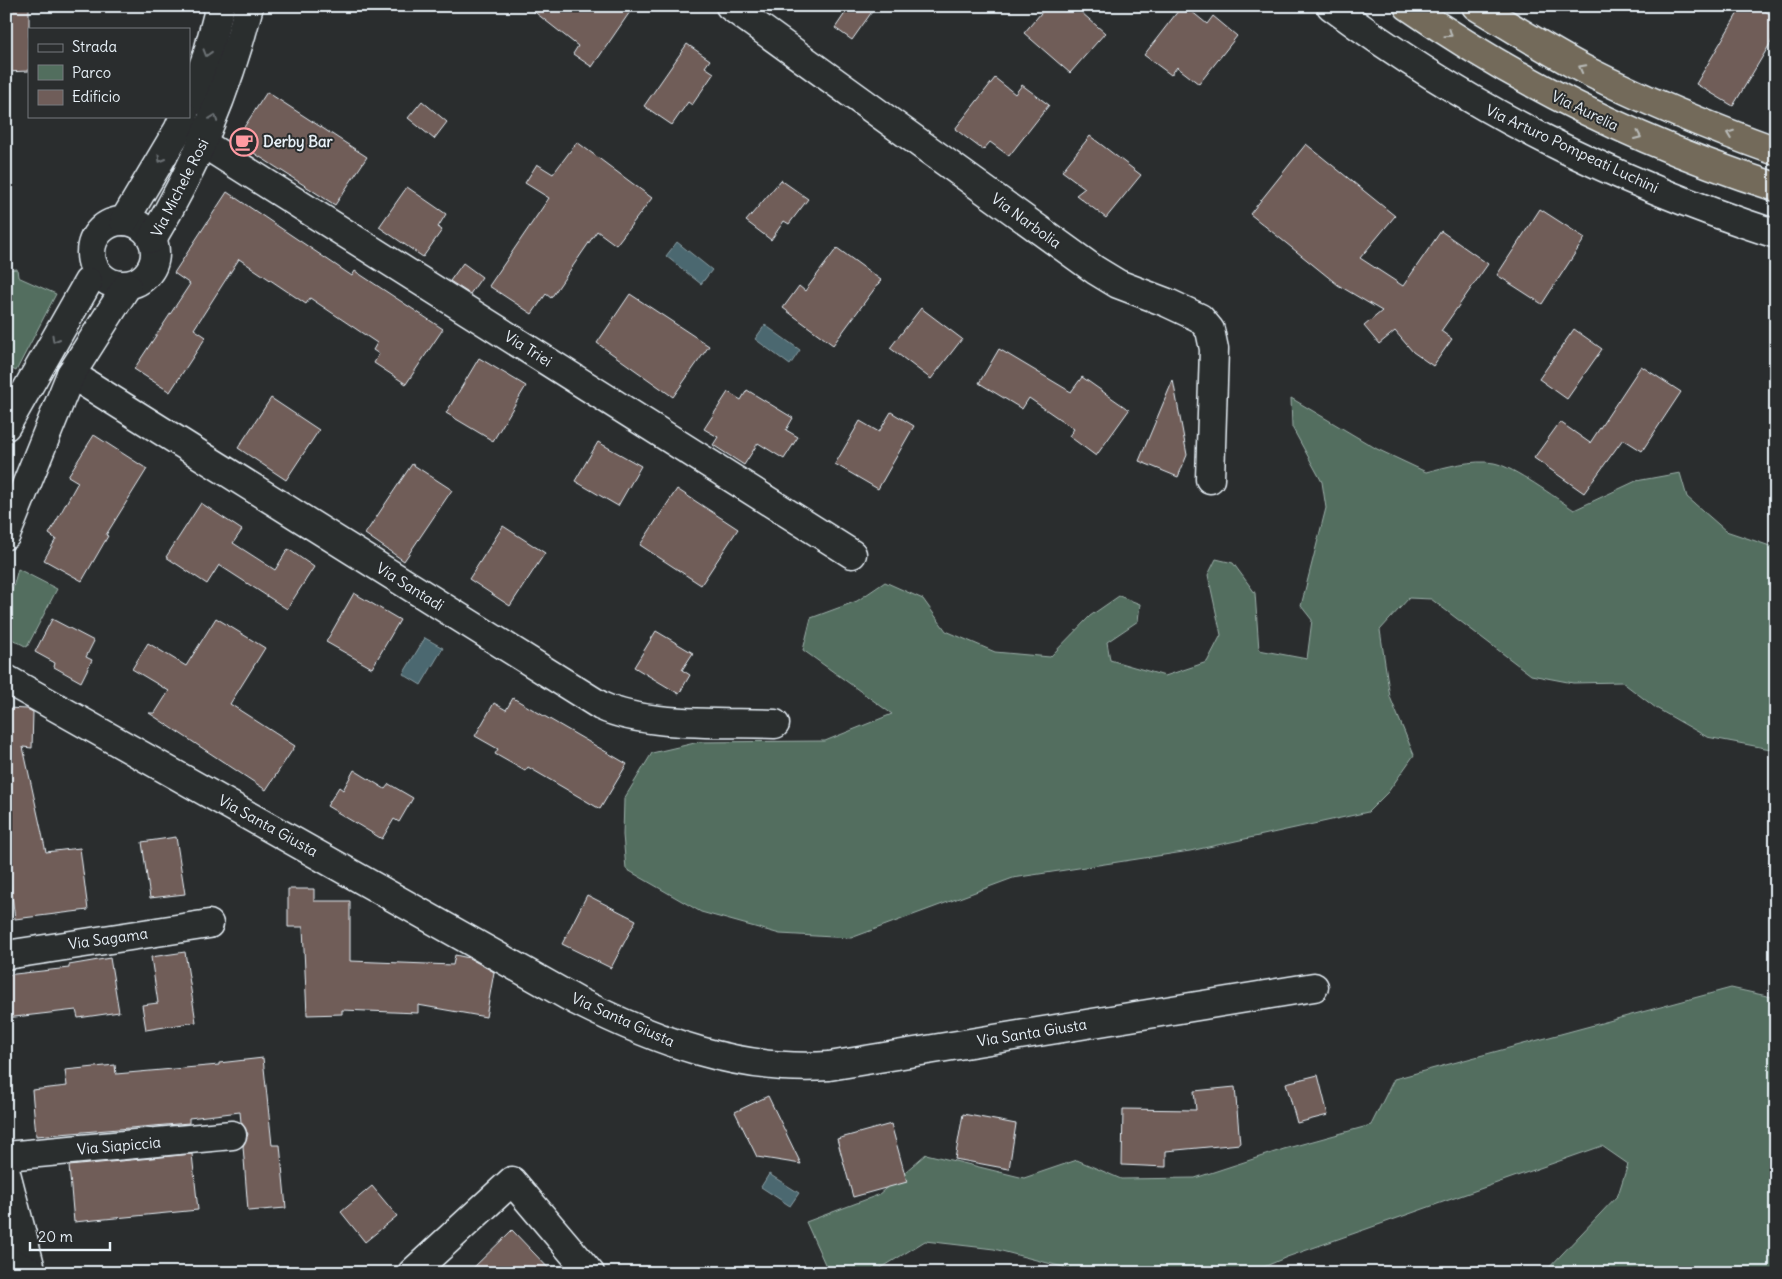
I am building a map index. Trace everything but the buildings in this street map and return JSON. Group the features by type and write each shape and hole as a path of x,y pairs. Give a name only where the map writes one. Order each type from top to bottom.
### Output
{"highway":[{"name":"Via Aurelia","path":"1408,6 1462,43 1515,74 1605,121 1671,151 1776,188"},
{"path":"1476,6 1547,49 1628,91 1776,151"}],"street":[{"path":"190,101 207,56 220,6"},
{"name":"Via Michele Rosi","path":"6,535 71,374 127,286 137,283 152,269 155,248 152,239 204,144 234,61 249,6"},
{"name":"Via Narbolia","path":"730,6 1095,270 1118,284 1168,303 1202,320 1211,334 1214,349 1210,479"},
{"name":"Via Arturo Pompeati Luchini","path":"1331,6 1387,48 1454,90 1538,136 1676,198 1776,234"},
{"name":"Via Michele Rosi","path":"71,374 82,297 91,275 90,249 98,233 114,222 124,221 178,130 183,118"},
{"name":"Via Triei","path":"204,144 852,554"},
{"path":"124,221 140,226 152,239"},
{"path":"6,426 91,275 108,282 127,286"},
{"name":"Via Santadi","path":"71,374 601,706 616,713 645,719 775,724"},
{"name":"Via Santa Giusta","path":"6,679 577,1002 668,1041 728,1059 782,1067 828,1066 1314,987"},
{"name":"Via Sagama","path":"6,954 209,924"},
{"name":"Via Siapiccia","path":"6,1156 232,1135"},
{"path":"6,1173 32,1272"},
{"path":"412,1273 512,1181 590,1273"},
{"path":"6,1261 32,1272"}],"green space":[{"path":"17,269 18,277 56,294 16,371 6,366 6,270"},
{"path":"1291,398 1377,449 1426,472 1469,463 1494,463 1523,476 1574,510 1636,481 1680,473 1687,497 1726,531 1776,548 1776,750 1707,737 1656,708 1622,682 1573,683 1531,675 1431,599 1409,598 1380,630 1390,697 1414,755 1388,792 1368,812 1190,851 1013,878 851,938 780,934 701,912 626,869 623,835 624,799 652,753 699,742 825,741 892,714 803,650 811,618 857,601 885,582 923,599 946,631 995,652 1050,657 1090,616 1119,596 1140,604 1138,621 1107,642 1110,660 1165,676 1207,662 1221,635 1208,575 1216,559 1233,563 1255,593 1259,650 1307,659 1312,620 1301,606 1326,508 1322,482 1292,427"},
{"path":"18,569 57,589 27,647 6,636 6,613"},
{"path":"1731,988 1776,998 1776,1273 1544,1273 1618,1195 1628,1164 1602,1146 1287,1257 1250,1273 1086,1273 994,1249 925,1241 873,1273 829,1273 806,1222 878,1195 926,1154 1024,1178 1077,1160 1121,1179 1195,1178 1284,1149 1371,1125 1394,1079"}],"water":[{"path":"677,242 712,270 701,284 666,256"},
{"path":"765,325 800,350 790,365 755,339"},
{"path":"425,638 443,648 421,685 403,674"},
{"path":"769,1174 799,1193 790,1206 761,1187"}],"place":[{"name":"Derby Bar","path":"244,142"}]}
